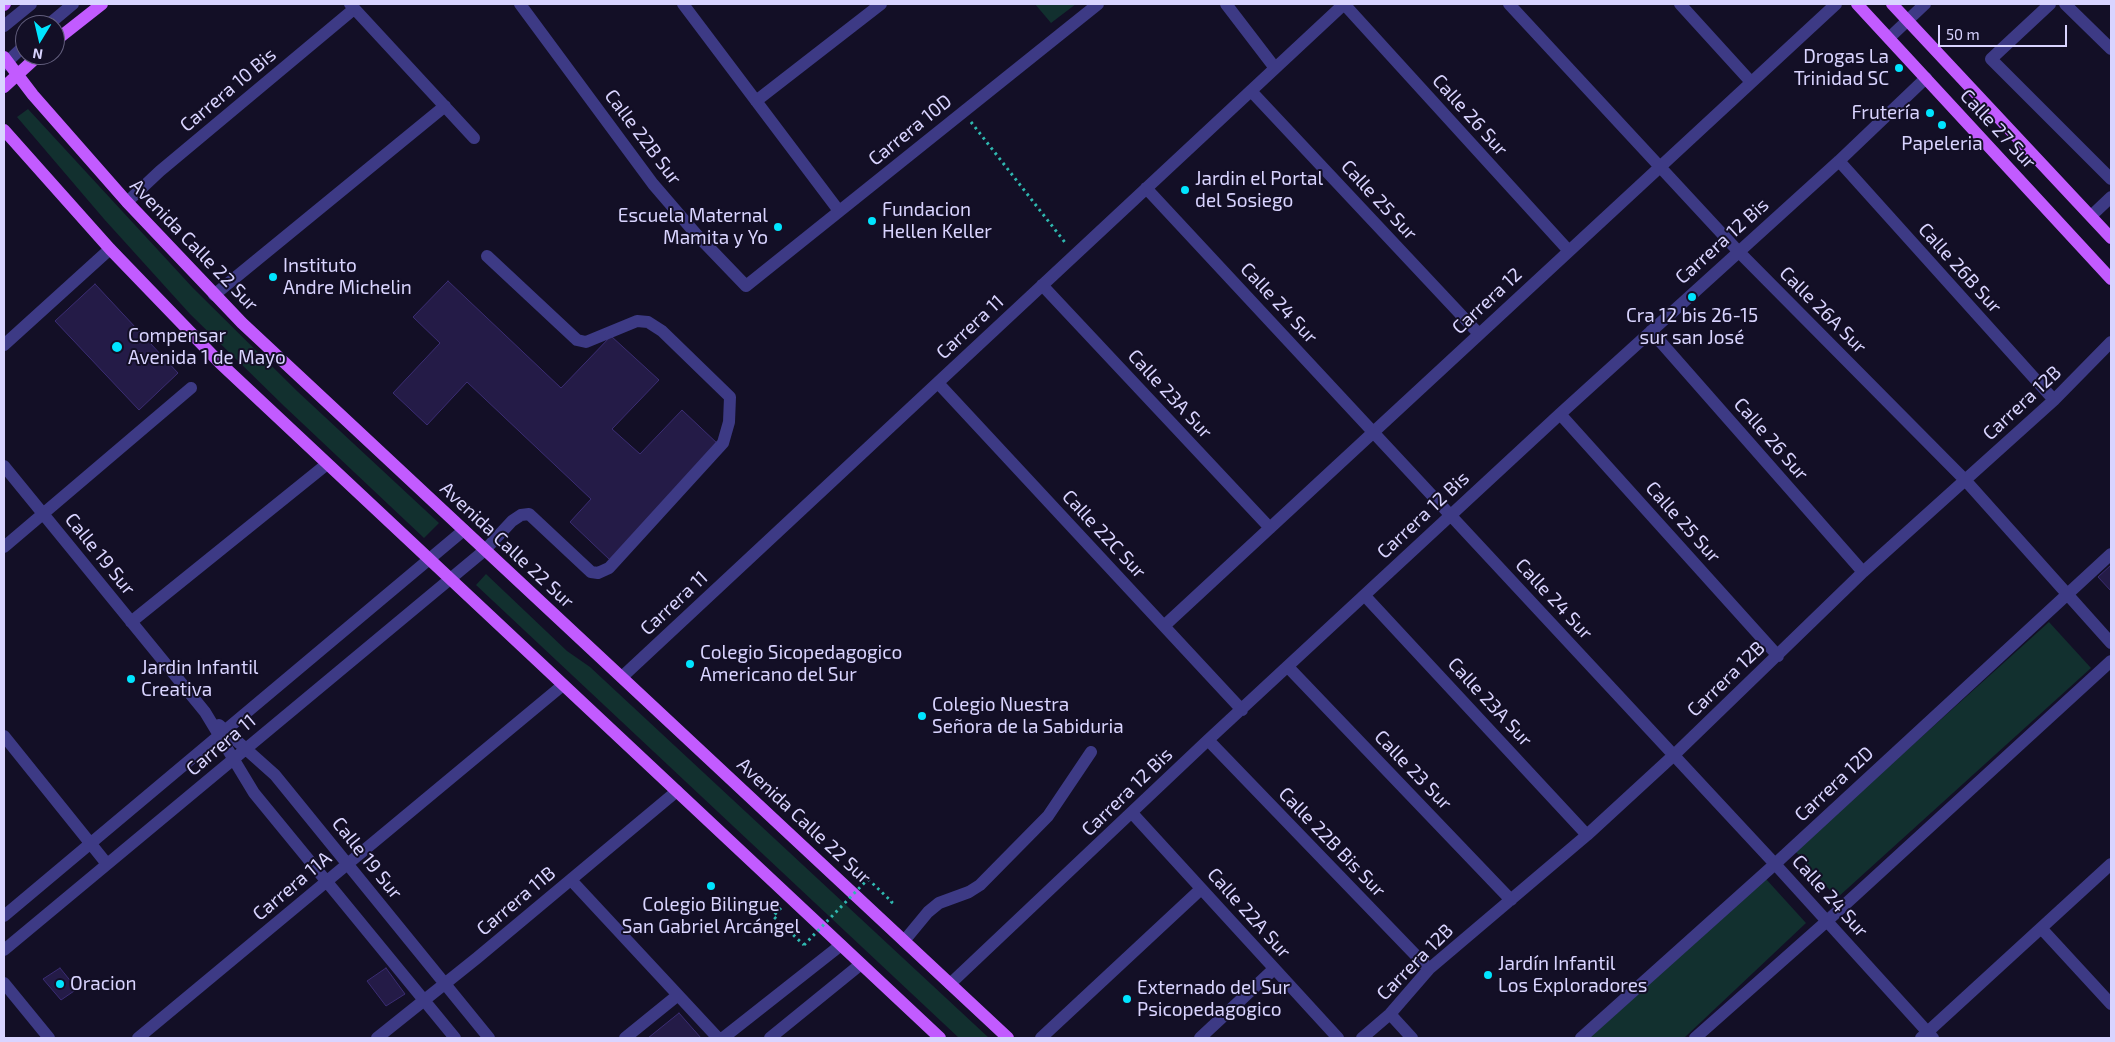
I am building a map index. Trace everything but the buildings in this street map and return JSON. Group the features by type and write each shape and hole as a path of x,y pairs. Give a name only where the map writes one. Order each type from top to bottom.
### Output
{"main road":[{"path":"65,33 102,4"},
{"name":"Calle 27 Sur","path":"1857,4 2111,279"},
{"name":"Calle 27 Sur","path":"1892,4 2111,238"},
{"name":"Avenida Calle 22 Sur","path":"5,61 127,202 214,295 1008,1038"},
{"path":"4,87 28,65"},
{"path":"4,130 110,249 192,336 940,1038"}],"street":[{"path":"4,26 30,4"},
{"path":"60,15 73,4"},
{"name":"Calle 22B Sur","path":"520,4 653,184 696,234 746,286"},
{"path":"683,4 839,211"},
{"path":"756,101 880,4"},
{"name":"Carrera 10D","path":"746,286 1098,4"},
{"path":"1226,4 1275,68"},
{"name":"Carrera 11","path":"622,677 1344,4"},
{"name":"Calle 26 Sur","path":"1344,4 1568,251"},
{"name":"Calle 26A Sur","path":"1508,4 1738,251 1966,481 2111,644"},
{"path":"1680,4 1751,82"},
{"name":"Carrera 12","path":"1164,626 1836,4"},
{"path":"1888,38 1925,4"},
{"path":"2050,4 1992,59 2111,180"},
{"path":"2065,4 2111,49"},
{"path":"352,6 474,138"},
{"name":"Carrera 10 Bis","path":"127,202 160,171 352,6"},
{"path":"5,61 15,53"},
{"name":"Carrera 12 Bis","path":"950,984 1450,515 1838,162 1926,78"},
{"name":"Calle 25 Sur","path":"1251,91 1479,334"},
{"path":"214,295 445,106"},
{"name":"Calle 26B Sur","path":"1838,162 2054,400"},
{"name":"Calle 24 Sur","path":"1146,188 1775,864 1927,1036"},
{"path":"2091,216 2111,197"},
{"path":"4,344 110,249"},
{"name":"Carrera 11","path":"4,950 485,550 521,515 528,514 591,572 598,573 609,568 723,444 729,422 730,397 662,331 648,322 637,321 586,342 577,340 488,256"},
{"name":"Calle 23A Sur","path":"1042,285 1270,528"},
{"name":"Calle 26 Sur","path":"1651,331 1863,572"},
{"name":"Carrera 12B","path":"1362,1038 1390,1014 1429,969 1587,835 1674,756 1863,572 2054,400 2111,342"},
{"name":"Calle 22C Sur","path":"938,383 1242,710"},
{"path":"4,547 191,388"},
{"name":"Calle 25 Sur","path":"1560,414 1778,656"},
{"path":"132,622 327,464"},
{"name":"Calle 19 Sur","path":"4,466 222,733 254,793 455,1038"},
{"name":"Carrera 11","path":"4,916 464,530"},
{"name":"Carrera 12D","path":"1581,1038 1775,864 2068,596 2111,554"},
{"name":"Calle 23A Sur","path":"1364,596 1587,835"},
{"path":"1695,1038 1827,921 2111,661"},
{"name":"Calle 23 Sur","path":"1288,666 1511,900"},
{"name":"Carrera 11A","path":"138,1038 563,685"},
{"name":"Calle 19 Sur","path":"222,733 246,749 275,775 489,1038"},
{"path":"4,736 107,864"},
{"name":"Calle 22B Bis Sur","path":"1208,740 1429,969"},
{"path":"904,941 928,912 939,903 968,892 980,885 1048,816 1091,752"},
{"name":"Carrera 11B","path":"377,1038 445,984 677,791"},
{"name":"Calle 22A Sur","path":"1132,813 1338,1038"},
{"path":"1927,1036 2111,864"},
{"path":"571,880 718,1038"},
{"path":"1042,1038 1201,889"},
{"path":"2041,928 2111,1004"},
{"path":"723,1038 841,945"},
{"path":"770,1038 861,964"},
{"path":"1200,1038 1274,969"},
{"path":"4,983 49,1038"},
{"path":"625,1038 678,995"},
{"path":"1390,1014 1412,1038"}],"path":[{"path":"962,112 1075,255"},
{"path":"773,916 804,945 868,879 892,902"}],"green space":[{"path":"1035,4 1076,4 1051,23"},
{"path":"28,109 193,288 297,391 439,523 424,538 190,314 104,219 17,117"},
{"path":"486,574 567,651 590,667 989,1038 959,1038 476,585"},
{"path":"2049,622 2091,668 1837,898 1795,851"},
{"path":"1766,879 1806,923 1684,1038 1589,1038"}],"place":[{"name":"Drogas La Trinidad SC","path":"1899,68"},
{"name":"Frutería","path":"1930,113"},
{"name":"Papeleria","path":"1942,125"},
{"name":"Jardin el Portal del Sosiego","path":"1185,190"},
{"name":"Fundacion Hellen Keller","path":"872,221"},
{"name":"Escuela Maternal Mamita y Yo","path":"778,227"},
{"name":"Instituto Andre Michelin","path":"273,277"},
{"name":"Cra 12 bis 26-15 sur san José","path":"1692,297"},
{"name":"Compensar Avenida 1 de Mayo","path":"117,347"},
{"name":"Colegio Sicopedagogico Americano del Sur","path":"690,664"},
{"name":"Jardin Infantil Creativa","path":"131,679"},
{"name":"Colegio Nuestra Señora de la Sabiduria","path":"922,716"},
{"name":"Colegio Bilingue San Gabriel Arcángel","path":"711,886"},
{"name":"Jardín Infantil Los Exploradores","path":"1488,975"},
{"name":"Oracion","path":"60,984"},
{"name":"Externado del Sur Psicopedagogico","path":"1127,999"}]}
